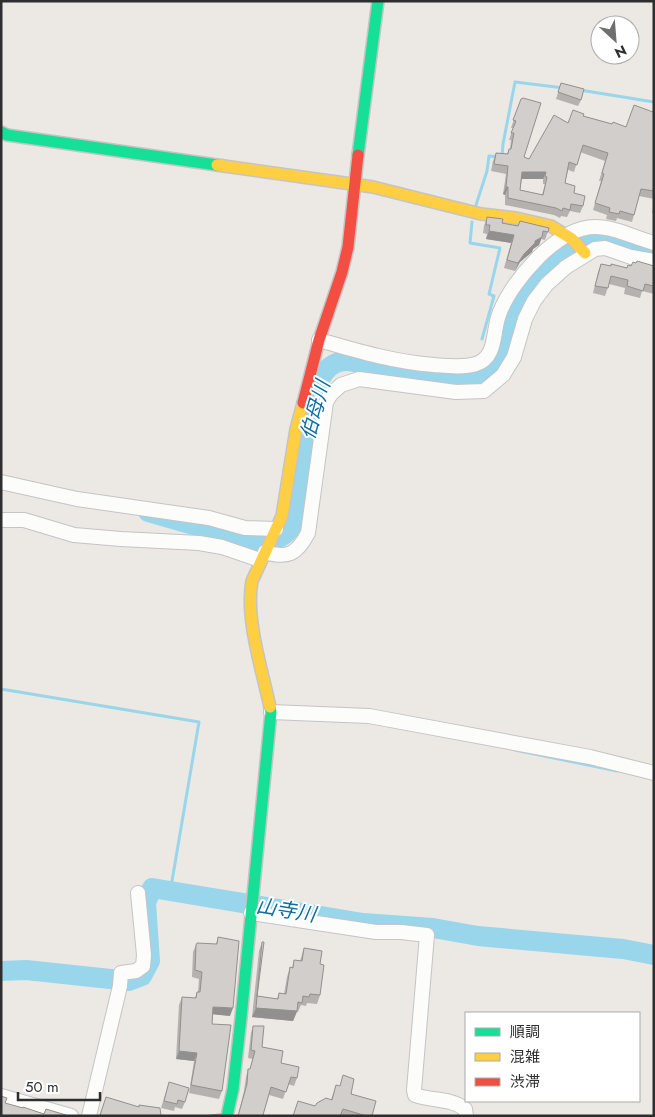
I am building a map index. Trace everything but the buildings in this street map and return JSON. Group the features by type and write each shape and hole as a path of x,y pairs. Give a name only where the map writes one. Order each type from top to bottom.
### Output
{"street":[{"path":"227,1116 235,1071 271,712 253,626 250,592 252,580 286,503 296,429 319,340 342,272 348,247 354,184 378,1"},
{"path":"1,132 7,135 354,184 481,214 516,218 551,226 569,237 583,251"},
{"path":"319,340 379,358 416,364 446,366 476,364 487,358 491,350 499,312 521,278 546,250 585,227 611,228 654,243"},
{"path":"1,520 24,520 74,535 199,542 263,556 280,557 291,554 300,546 308,533 326,402 336,389 348,382 359,379 456,392 484,391 504,375 514,358 525,319 534,301 548,284 583,251 605,248 631,257 654,261"},
{"path":"1,482 77,499 209,518 245,528 276,529"},
{"path":"271,712 369,716 590,757 654,773"},
{"path":"90,1116 120,986 121,973 136,971 143,966 144,954 138,893"},
{"path":"251,913 376,932 427,935 415,1095 455,1103 465,1109 466,1116"},
{"path":"1,1096 71,1116"}],"waterway":[{"path":"476,205 487,171 489,156 502,157 515,82 564,88"},
{"path":"580,90 654,102"},
{"path":"472,222 470,243 500,248 489,294 494,296 482,339"},
{"name":"伯母川","path":"148,512 259,544 279,538 289,530 295,519 304,442 310,410 319,382 331,366 339,362 350,361 404,374 434,378 476,377 487,373 499,362 506,348 515,310 523,292 537,274 560,255 584,239 596,235 608,237 654,253"},
{"path":"1,689 199,722 172,881"},
{"path":"515,750 617,771"},
{"name":"山寺川","path":"1,971 26,970 129,981 142,976 150,961 146,903 152,888 363,923 433,928 478,936 623,949 654,955"}],"traffic: fast":[{"path":"358,155 378,1"},
{"path":"1,132 7,135 217,165"},
{"path":"227,1116 233,1089 241,1018 270,707"}],"traffic: slow":[{"path":"217,165 373,187 481,214 516,218 551,226 572,239 585,253"},
{"path":"270,707 255,644 250,595 252,581 282,516 296,429 303,403"}],"traffic: jam":[{"path":"303,403 319,340 342,272 348,247 358,155"}]}
